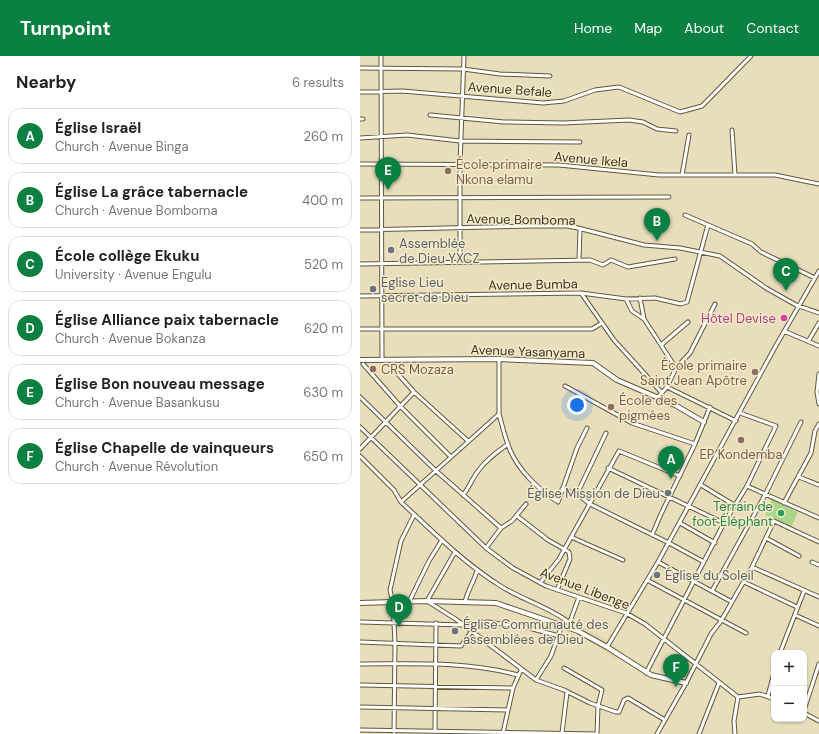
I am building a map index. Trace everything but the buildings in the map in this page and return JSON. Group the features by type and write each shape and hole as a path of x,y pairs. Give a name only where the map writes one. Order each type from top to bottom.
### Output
{"street":[{"path":"381,56 382,360"},
{"path":"460,262 460,119 464,56"},
{"name":"Avenue Befale","path":"360,92 461,96 543,103 564,101 595,90 619,87 680,112 702,106 751,56"},
{"path":"360,68 463,69 500,74 550,76"},
{"path":"430,115 504,122 563,123 629,120 643,122 657,129 676,131"},
{"path":"732,130 734,175"},
{"path":"360,138 407,134 460,141 580,142"},
{"path":"682,175 689,135"},
{"name":"Avenue Ikela","path":"360,164 559,165 659,175 775,174 819,184"},
{"path":"360,198 669,197"},
{"path":"685,215 752,244 761,252 815,278"},
{"path":"700,252 708,225"},
{"name":"Avenue Bomboma","path":"360,230 560,226 580,229 644,245 680,248 720,256 766,288 799,305 819,313"},
{"path":"579,260 580,229"},
{"name":"Avenue Bumba","path":"360,296 581,292 626,299 655,298 681,304 687,302 700,252"},
{"path":"360,264 590,260 603,265 611,260 628,267 675,259"},
{"path":"607,647 619,631 626,613 658,562 680,523 784,331 819,271"},
{"path":"581,292 614,340 662,393"},
{"path":"640,298 644,319 676,368"},
{"path":"626,299 632,311 644,319"},
{"path":"657,398 667,387 676,368 690,353 715,304"},
{"path":"661,345 688,322"},
{"path":"360,328 592,329 602,323"},
{"path":"809,340 819,323"},
{"path":"784,331 809,340 819,347"},
{"path":"499,359 499,414 510,451 527,475 540,489 558,502 577,448 587,428"},
{"name":"Avenue Yasanyama","path":"362,362 382,360 499,359 593,363 617,380 675,405 704,422"},
{"path":"362,362 401,407 450,456"},
{"path":"398,373 414,392 468,441"},
{"path":"819,374 817,392 819,404"},
{"path":"565,386 632,423 695,444"},
{"path":"667,387 736,421"},
{"path":"360,449 414,392"},
{"path":"360,397 434,470 501,528"},
{"path":"652,535 695,444 710,407"},
{"path":"646,673 715,543 724,523 747,486 776,426 740,413"},
{"path":"400,502 420,485 434,470 499,414"},
{"path":"712,591 765,494 801,422"},
{"path":"784,503 812,453 815,431 819,424"},
{"name":"Avenue Libenge","path":"360,427 486,548 513,568 540,583 557,590 626,613 645,624 664,638 719,684 738,697"},
{"path":"578,494 606,434"},
{"path":"463,495 472,484 477,472 493,454 508,444"},
{"path":"540,583 559,559 590,504 608,468 620,450 680,476"},
{"path":"360,456 394,490 400,502 478,571 509,591 548,608 569,625 607,647 646,673 686,683"},
{"path":"608,468 724,523"},
{"path":"799,477 819,485"},
{"path":"701,485 734,505"},
{"path":"747,486 819,518"},
{"path":"562,489 578,494 590,504 669,542 704,562"},
{"path":"486,548 501,528 512,521 526,504"},
{"path":"394,732 395,643 393,602 390,590 401,541 414,515"},
{"path":"516,516 548,540 569,552 570,559 557,590"},
{"path":"657,734 686,683 711,634 721,621 744,582 774,524 774,521 819,542"},
{"path":"680,523 715,543"},
{"path":"571,537 623,560"},
{"path":"766,538 799,556"},
{"path":"409,602 429,561 442,540"},
{"path":"427,601 455,552"},
{"path":"658,562 732,602"},
{"path":"812,562 819,565"},
{"path":"752,567 819,598"},
{"path":"466,602 467,594 478,571"},
{"path":"647,580 684,599 721,621 746,632"},
{"path":"744,582 797,607"},
{"path":"781,650 804,591"},
{"path":"569,625 579,598"},
{"path":"360,603 427,601 496,603 562,625 569,625"},
{"path":"427,601 463,625 536,680 598,706 619,712 624,700 628,698 665,720"},
{"path":"795,615 819,626"},
{"path":"360,622 463,625 488,622 529,628 559,636"},
{"path":"435,731 436,624"},
{"path":"536,680 551,656 562,625"},
{"path":"360,642 461,646 464,645 471,632"},
{"path":"360,664 436,664 484,667 518,675"},
{"path":"807,701 819,664"},
{"path":"360,730 394,732 435,731 597,734 598,706 602,690 564,668"},
{"path":"503,733 513,688 518,675 522,670"},
{"path":"699,734 719,684"},
{"path":"768,696 771,684"},
{"path":"360,685 513,688"},
{"path":"562,733 567,692"},
{"path":"735,734 734,721 738,697 760,694 771,698"},
{"path":"360,707 507,710"},
{"path":"807,715 819,721"}],"shaded area":[{"path":"567,620 596,633 624,653 618,660 565,626"}],"green space":[{"name":"Terrain de foot Éléphant","path":"772,499 798,512 791,528 765,515"}],"place":[{"name":"École primaire Nkona elamu","path":"448,171"},
{"name":"Église Bon nouveau message","path":"388,190"},
{"name":"Église La grâce tabernacle","path":"657,241"},
{"name":"Assemblée de Dieu YXCZ","path":"391,250"},
{"name":"Eglise Lieu secret de Dieu","path":"373,289"},
{"name":"École collège Ekuku","path":"786,291"},
{"name":"Hôtel Devise","path":"784,318"},
{"name":"CRS Mozaza","path":"373,369"},
{"name":"École primaire Saint Jean Apôtre","path":"755,372"},
{"name":"École des pigmées","path":"611,407"},
{"name":"EP Kondemba","path":"741,440"},
{"name":"Église Israël","path":"671,479"},
{"name":"Église Mission de Dieu","path":"668,493"},
{"name":"Terrain de foot Éléphant","path":"781,513"},
{"name":"Église du Soleil","path":"657,575"},
{"name":"Église Alliance paix tabernacle","path":"399,627"},
{"name":"Église Communauté des assemblées de Dieu","path":"455,631"},
{"name":"Église Chapelle de vainqueurs","path":"676,687"}]}
